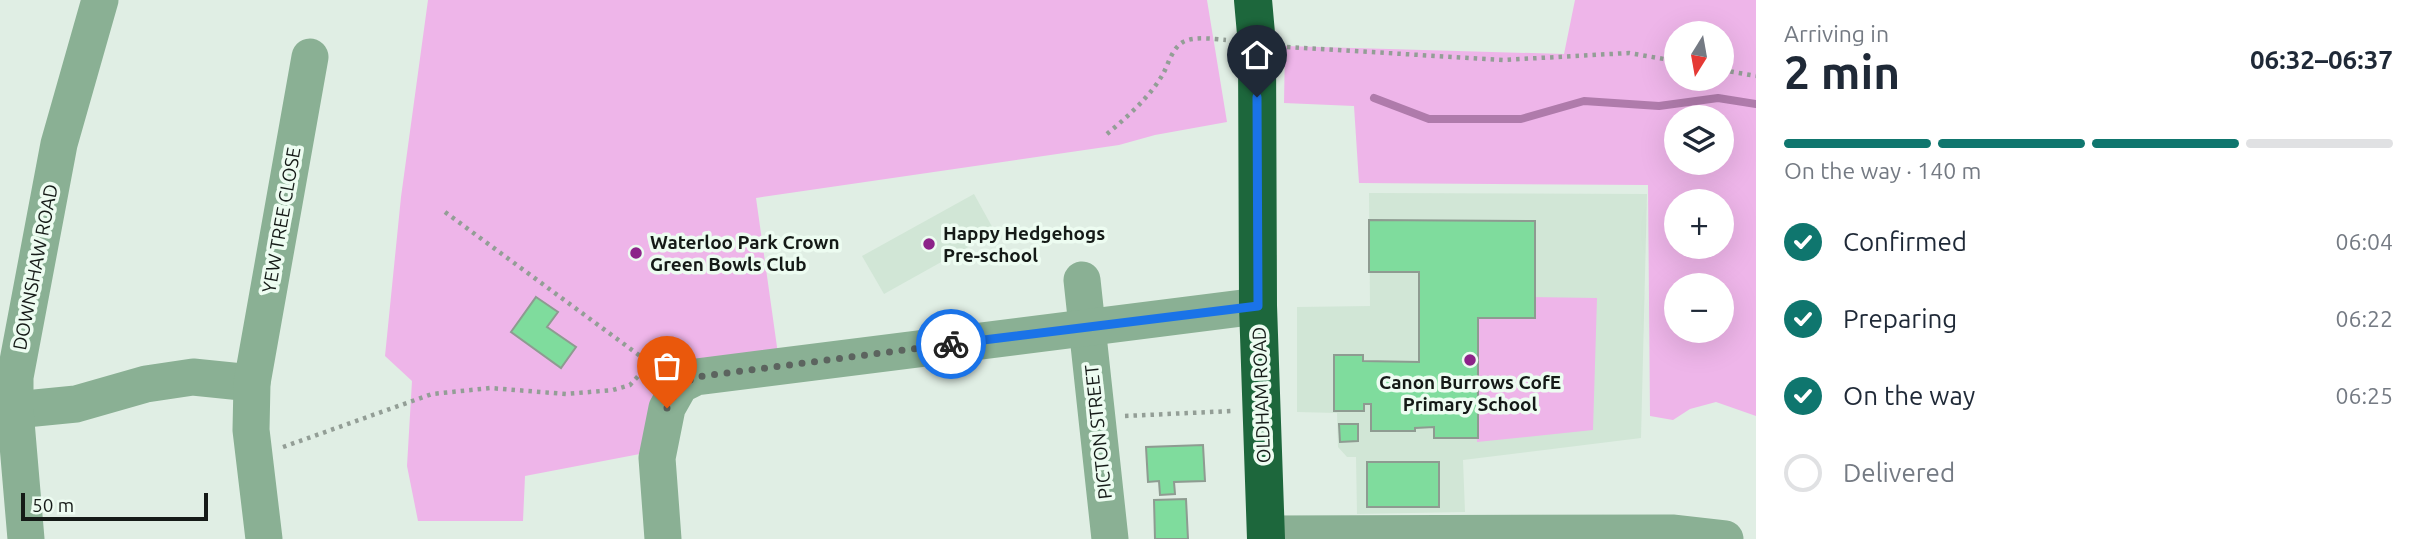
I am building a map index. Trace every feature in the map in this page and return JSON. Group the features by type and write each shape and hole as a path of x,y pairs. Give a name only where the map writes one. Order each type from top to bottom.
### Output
{"highway":[{"name":"OLDHAM ROAD","path":"1253,0 1257,45 1258,306 1266,536"}],"street":[{"name":"DOWNSHAW ROAD","path":"26,539 10,387 59,144 100,0"},
{"name":"YEW TREE CLOSE","path":"264,539 251,430 252,383 310,57"},
{"name":"PICTON STREET","path":"1082,280 1110,539"},
{"path":"663,539 657,458 673,397 696,377 1258,306"},
{"path":"10,387 76,404 146,384 193,377 252,383"},
{"path":"1266,536 1672,533 1725,539"}],"path":[{"path":"1107,134 1130,115 1155,85 1183,42 1211,38 1257,45 1503,60 1629,53 1664,59"},
{"path":"1734,71 1756,76"},
{"path":"445,212 650,363 673,397"},
{"path":"254,458 432,394 490,388 566,394 613,390 630,385 650,363"},
{"path":"1097,418 1261,409"}],"shaded area":[{"path":"428,0 1207,0 1227,122 1155,135 1119,145 756,198 778,354 695,368 645,453 525,476 523,521 418,521 407,466 412,381 385,356 401,197"},
{"path":"1575,0 1756,0 1756,416 1716,402 1690,409 1673,420 1650,416 1648,185 1359,183 1354,106 1284,103 1285,46 1564,54"},
{"name":"Canon Burrows CofE Primary School","path":"1369,193 1647,194 1641,438 1463,460 1465,512 1357,514 1356,457 1347,457 1338,447 1337,413 1297,412 1297,307 1370,306"},
{"name":"Happy Hedgehogs Pre-school","path":"974,194 995,232 884,294 862,256"},
{"path":"1531,297 1597,298 1593,430 1477,442 1478,318"}],"building":[{"path":"1369,220 1535,221 1535,318 1478,318 1478,438 1434,438 1434,427 1415,428 1415,431 1371,431 1371,404 1364,404 1364,411 1334,411 1334,355 1363,355 1363,361 1419,362 1419,272 1369,272"},
{"path":"536,297 558,312 547,327 576,347 561,368 511,332"},
{"path":"1339,424 1358,424 1358,441 1340,442"},
{"path":"1203,445 1205,481 1174,482 1175,494 1160,495 1159,481 1148,482 1146,447"},
{"path":"1367,462 1439,462 1439,507 1367,507"},
{"path":"1186,499 1188,539 1155,539 1154,500"}],"waterway":[{"path":"1374,98 1429,119 1521,119 1584,101 1659,106 1718,98 1756,104"}],"way so far":[{"path":"667,408 680,385 696,377 951,344"}],"place":[{"name":"Happy Hedgehogs Pre-school","path":"929,244"},
{"name":"Waterloo Park Crown Green Bowls Club","path":"636,253"},
{"name":"Canon Burrows CofE Primary School","path":"1470,360"}],"route":[{"path":"951,344 1258,306 1257,97"}]}
